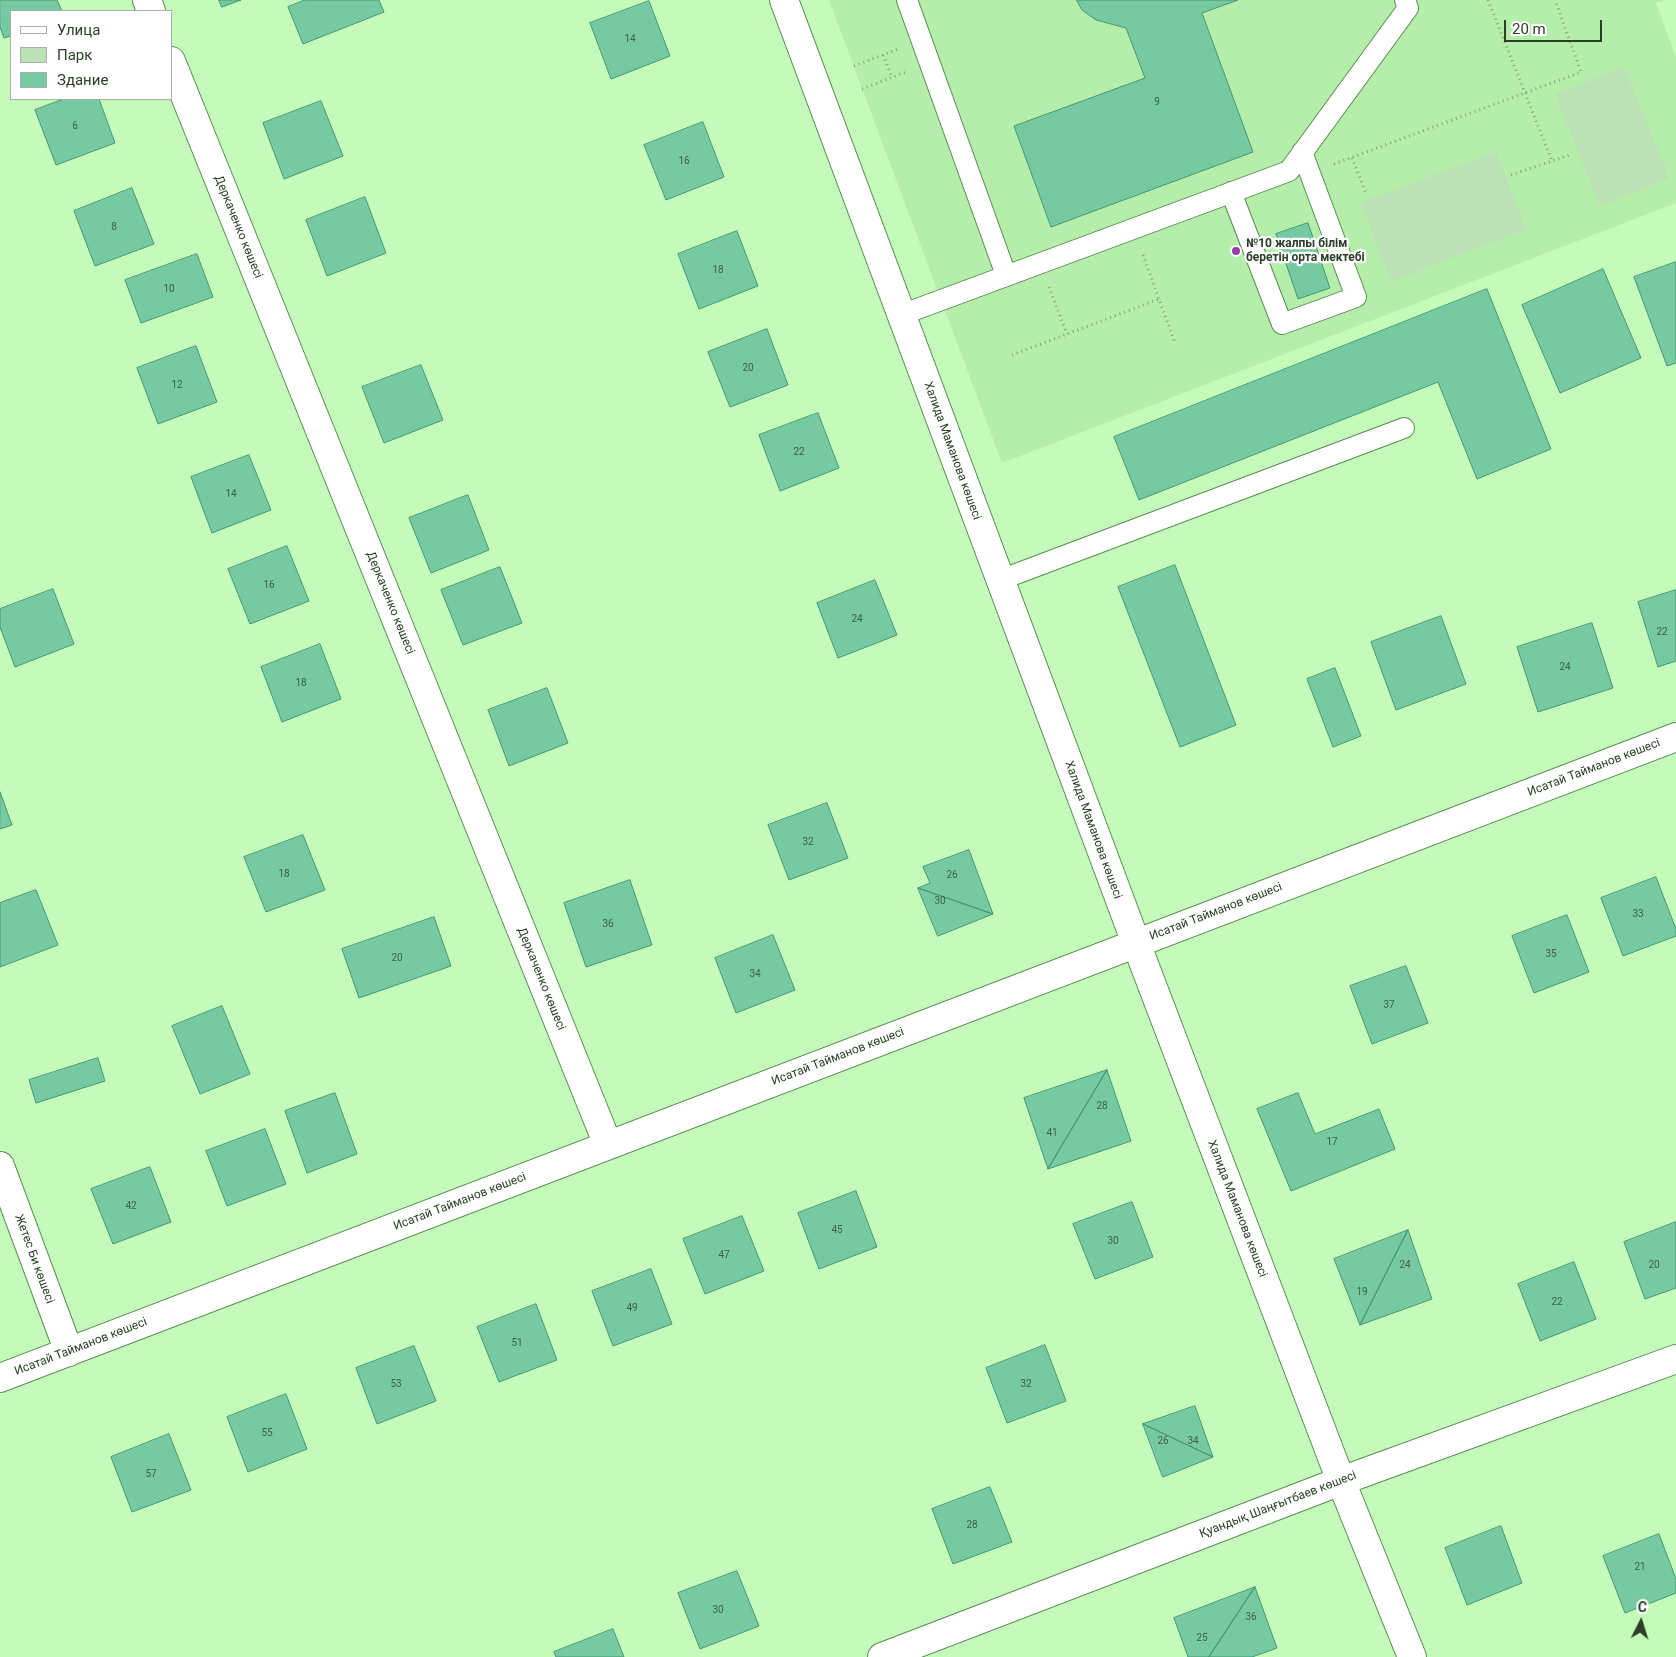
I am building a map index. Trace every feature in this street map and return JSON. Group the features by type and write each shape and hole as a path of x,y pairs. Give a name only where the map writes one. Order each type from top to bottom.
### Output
{"street":[{"name":"Халида Маманова көшесі","path":"784,0 1136,943 1341,1481 1412,1657"},
{"name":"Деркаченко көшесі","path":"172,63 608,1145"},
{"name":"Исатай Тайманов көшесі","path":"0,1378 1676,737"},
{"name":"Жетес Би көшесі","path":"0,1166 69,1352"},
{"name":"Қуандық Шаңғытбаев көшесі","path":"882,1657 1341,1481 1676,1359"}],"lane":[{"path":"908,0 1006,275"},
{"path":"901,315 1289,171 1408,8 1405,0"},
{"path":"1231,192 1282,324 1356,296 1302,152"},
{"path":"1000,580 1404,428"}],"path":[{"path":"1488,0 1552,162"},
{"path":"1310,173 1581,72 1555,0"},
{"path":"854,66 922,40"},
{"path":"883,55 892,78"},
{"path":"862,89 930,63"},
{"path":"1511,176 1572,154"},
{"path":"1352,158 1366,193"},
{"path":"1133,228 1175,343"},
{"path":"1040,263 1067,334"},
{"path":"1012,355 1159,299"}],"shaded area":[{"name":"№10 жалпы білім беретін орта мектебі","path":"829,0 1665,0 1656,3 1676,57 1676,203 1002,463"}],"green space":[{"path":"1624,67 1669,178 1600,206 1555,94"},
{"path":"1496,152 1526,229 1391,281 1361,203"}],"building":[{"path":"0,0 57,0 62,10 10,10 10,36 4,38 0,27"},
{"path":"219,0 241,0 222,7"},
{"path":"305,0 379,0 384,12 303,44 288,7"},
{"path":"1077,0 1238,0 1202,13 1253,152 1051,227 1014,126 1145,78 1126,28 1096,20 1082,10"},
{"path":"649,1 670,56 611,79 590,23"},
{"path":"61,100 99,100 115,143 56,165 35,110"},
{"path":"321,101 343,156 284,179 263,123"},
{"path":"703,122 724,177 666,200 644,145"},
{"path":"132,188 154,244 95,266 74,211"},
{"path":"365,197 386,253 327,276 306,220"},
{"path":"1308,223 1330,288 1298,299 1276,234"},
{"path":"737,231 758,286 699,309 678,254"},
{"path":"197,254 213,297 141,323 125,280"},
{"path":"1676,262 1676,363 1667,366 1634,277"},
{"path":"1603,269 1641,358 1560,393 1522,305"},
{"path":"1487,289 1551,449 1477,479 1438,382 1139,500 1114,437"},
{"path":"767,329 788,385 730,407 708,352"},
{"path":"196,346 217,402 158,424 137,368"},
{"path":"421,365 443,420 384,443 362,387"},
{"path":"818,413 839,468 780,491 759,435"},
{"path":"249,455 271,510 212,533 191,477"},
{"path":"468,495 489,550 431,573 409,518"},
{"path":"287,546 309,601 250,624 228,569"},
{"path":"1175,565 1236,725 1180,747 1118,587"},
{"path":"500,567 522,623 463,645 441,590"},
{"path":"875,580 897,635 838,658 817,603"},
{"path":"53,589 74,644 15,667 0,627 0,609"},
{"path":"1676,590 1676,661 1658,667 1638,602"},
{"path":"1441,616 1466,684 1396,710 1371,642"},
{"path":"1592,623 1613,688 1538,712 1517,647"},
{"path":"320,644 341,699 282,722 261,667"},
{"path":"1335,668 1361,736 1333,747 1307,679"},
{"path":"547,688 568,743 509,766 488,710"},
{"path":"0,792 12,825 0,829"},
{"path":"827,803 848,858 789,880 768,825"},
{"path":"303,835 325,890 266,912 244,857"},
{"path":"969,850 993,914 918,888 930,883 923,867"},
{"path":"1656,877 1676,929 1676,936 1623,956 1601,898"},
{"path":"630,880 652,945 586,967 564,903"},
{"path":"918,888 993,914 938,936"},
{"path":"36,890 58,945 0,967 0,903"},
{"path":"1567,915 1589,972 1534,993 1512,936"},
{"path":"434,917 451,966 359,998 342,949"},
{"path":"773,935 795,990 736,1013 715,958"},
{"path":"1406,966 1428,1023 1372,1044 1350,986"},
{"path":"222,1006 250,1074 200,1094 172,1026"},
{"path":"98,1058 105,1081 36,1103 29,1080"},
{"path":"1107,1070 1131,1141 1048,1169"},
{"path":"1107,1070 1048,1169 1024,1098"},
{"path":"335,1093 357,1154 307,1173 285,1111"},
{"path":"1298,1093 1315,1134 1379,1109 1395,1149 1291,1191 1257,1109"},
{"path":"265,1129 286,1184 227,1206 206,1151"},
{"path":"150,1167 171,1222 113,1244 91,1189"},
{"path":"856,1191 877,1247 819,1269 798,1213"},
{"path":"1132,1202 1153,1257 1095,1279 1073,1224"},
{"path":"742,1216 764,1271 705,1294 683,1239"},
{"path":"1676,1222 1676,1288 1645,1299 1624,1242"},
{"path":"1408,1230 1432,1299 1360,1325"},
{"path":"1408,1230 1360,1325 1334,1259"},
{"path":"1574,1262 1596,1319 1540,1341 1518,1284"},
{"path":"651,1269 672,1324 613,1346 592,1291"},
{"path":"536,1304 557,1360 499,1382 477,1327"},
{"path":"1045,1345 1066,1401 1007,1423 986,1368"},
{"path":"414,1346 436,1401 377,1424 356,1368"},
{"path":"286,1394 307,1449 248,1472 227,1417"},
{"path":"1195,1406 1213,1457 1143,1424"},
{"path":"1143,1424 1213,1457 1163,1477"},
{"path":"169,1434 191,1490 132,1512 111,1457"},
{"path":"990,1487 1012,1542 953,1564 932,1509"},
{"path":"1501,1526 1522,1583 1467,1605 1445,1548"},
{"path":"1659,1534 1676,1579 1676,1593 1625,1613 1603,1556"},
{"path":"737,1571 759,1626 700,1649 678,1593"},
{"path":"1255,1587 1277,1648 1252,1657 1209,1657"},
{"path":"1255,1587 1209,1657 1188,1657 1174,1618"},
{"path":"613,1629 624,1657 556,1657 554,1652"}],"place":[{"name":"№10 жалпы білім беретін орта мектебі","path":"1236,251"}]}
